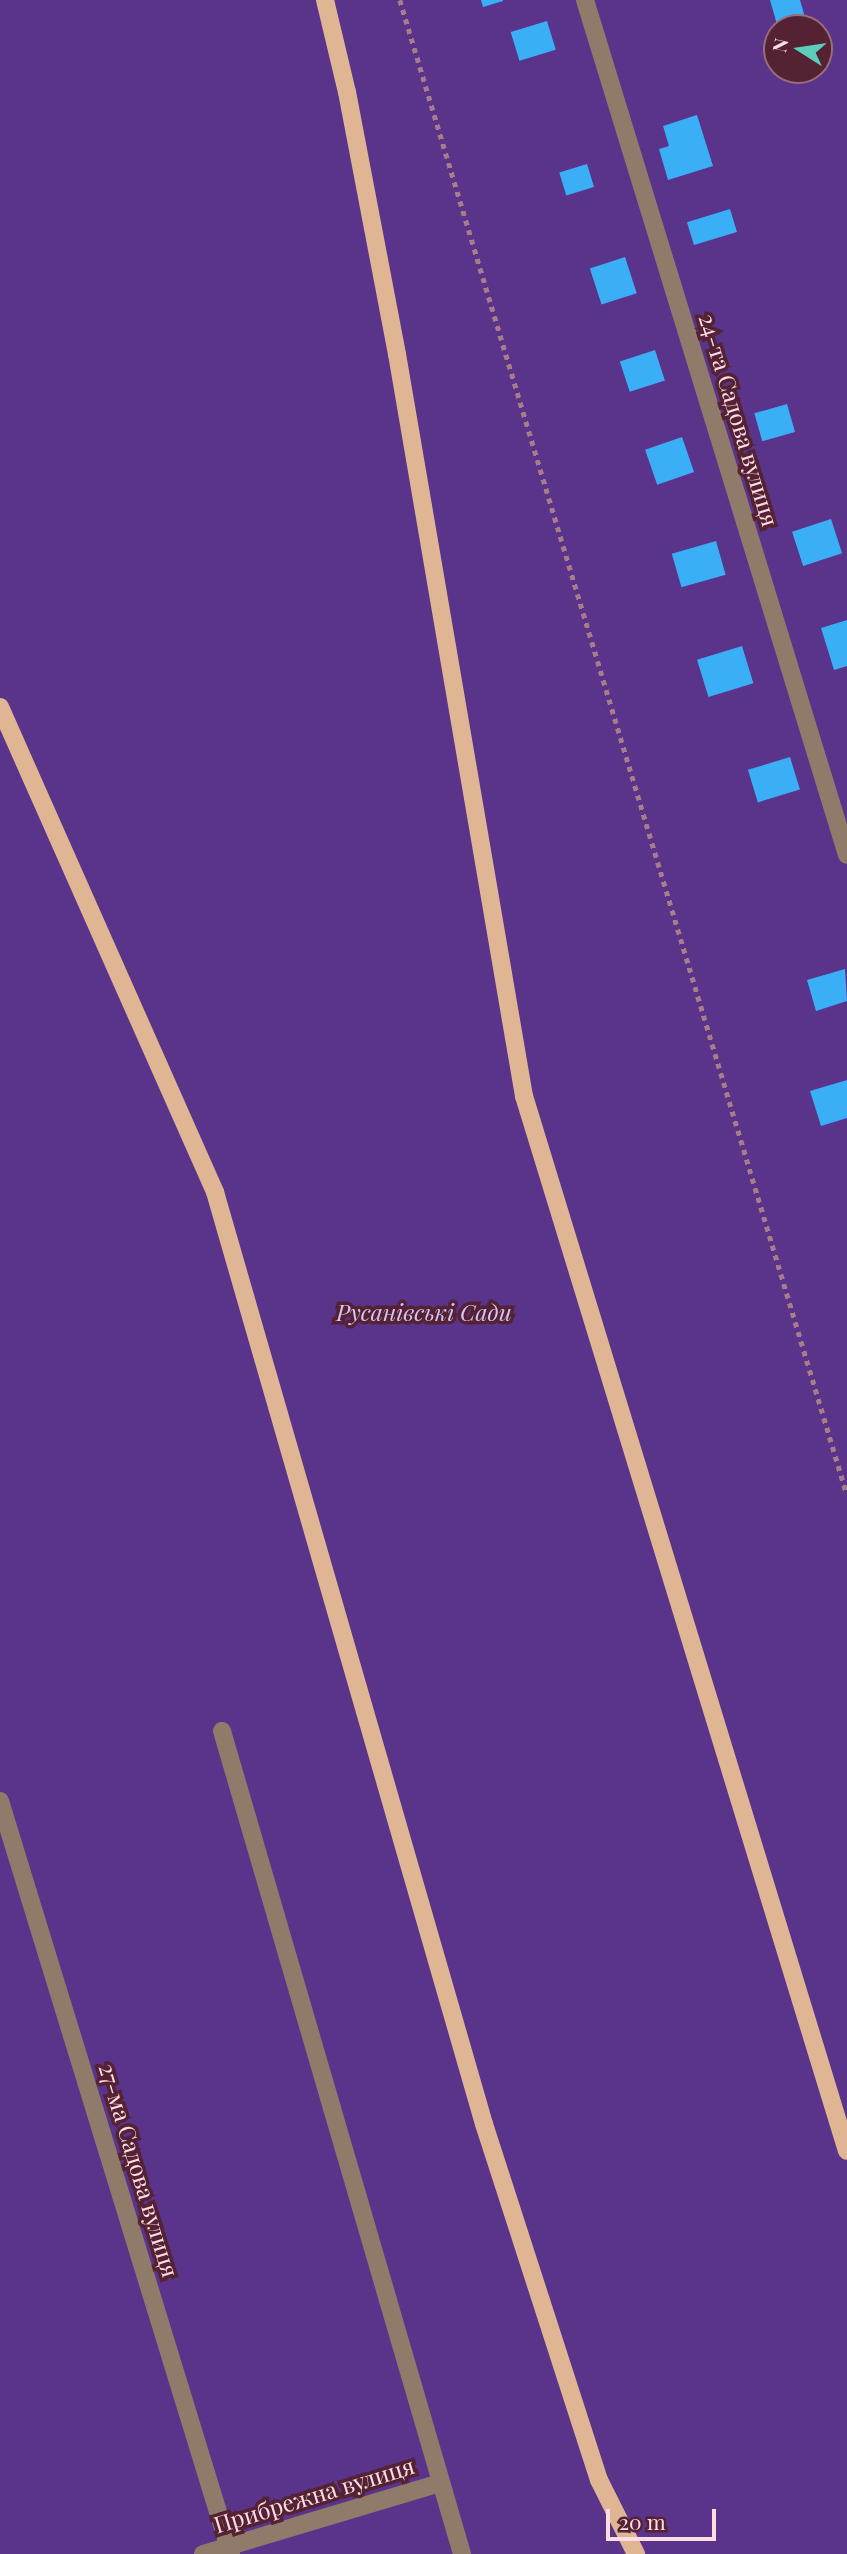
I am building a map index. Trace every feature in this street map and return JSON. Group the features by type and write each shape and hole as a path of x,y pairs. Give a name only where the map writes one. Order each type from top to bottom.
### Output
{"main road":[{"path":"325,0 347,92 397,354 524,1096 847,2151"},
{"path":"0,707 215,1192 484,2123 599,2480 636,2554"}],"street":[{"name":"24-та Садова вулиця","path":"585,0 847,855"},
{"path":"222,1731 462,2554"},
{"name":"27-ма Садова вулиця","path":"0,1801 230,2550"},
{"name":"Прибрежна вулиця","path":"202,2554 230,2550 440,2483"}],"path":[{"path":"400,0 847,1495"}],"green space":[{"name":"Русанівські Сади","path":"0,0 847,0 847,2554 0,2554"}],"building":[{"path":"481,0 503,0 503,1 483,7"},
{"path":"770,0 800,0 804,14 774,14"},
{"path":"547,21 556,50 519,61 511,32"},
{"path":"697,115 713,166 668,180 659,149 669,146 663,126"},
{"path":"587,164 594,187 566,195 559,172"},
{"path":"730,209 737,232 694,245 687,222"},
{"path":"625,257 637,293 602,305 590,268"},
{"path":"655,350 665,380 630,392 620,361"},
{"path":"787,404 795,432 762,441 754,413"},
{"path":"682,437 694,472 657,485 645,450"},
{"path":"831,519 842,553 803,566 792,532"},
{"path":"716,541 726,575 681,587 672,554"},
{"path":"847,620 847,666 834,670 821,628"},
{"path":"742,646 753,683 708,697 697,660"},
{"path":"790,757 800,790 758,802 748,770"},
{"path":"845,969 847,1001 816,1011 807,980"},
{"path":"847,1080 847,1118 821,1126 810,1091"}]}
